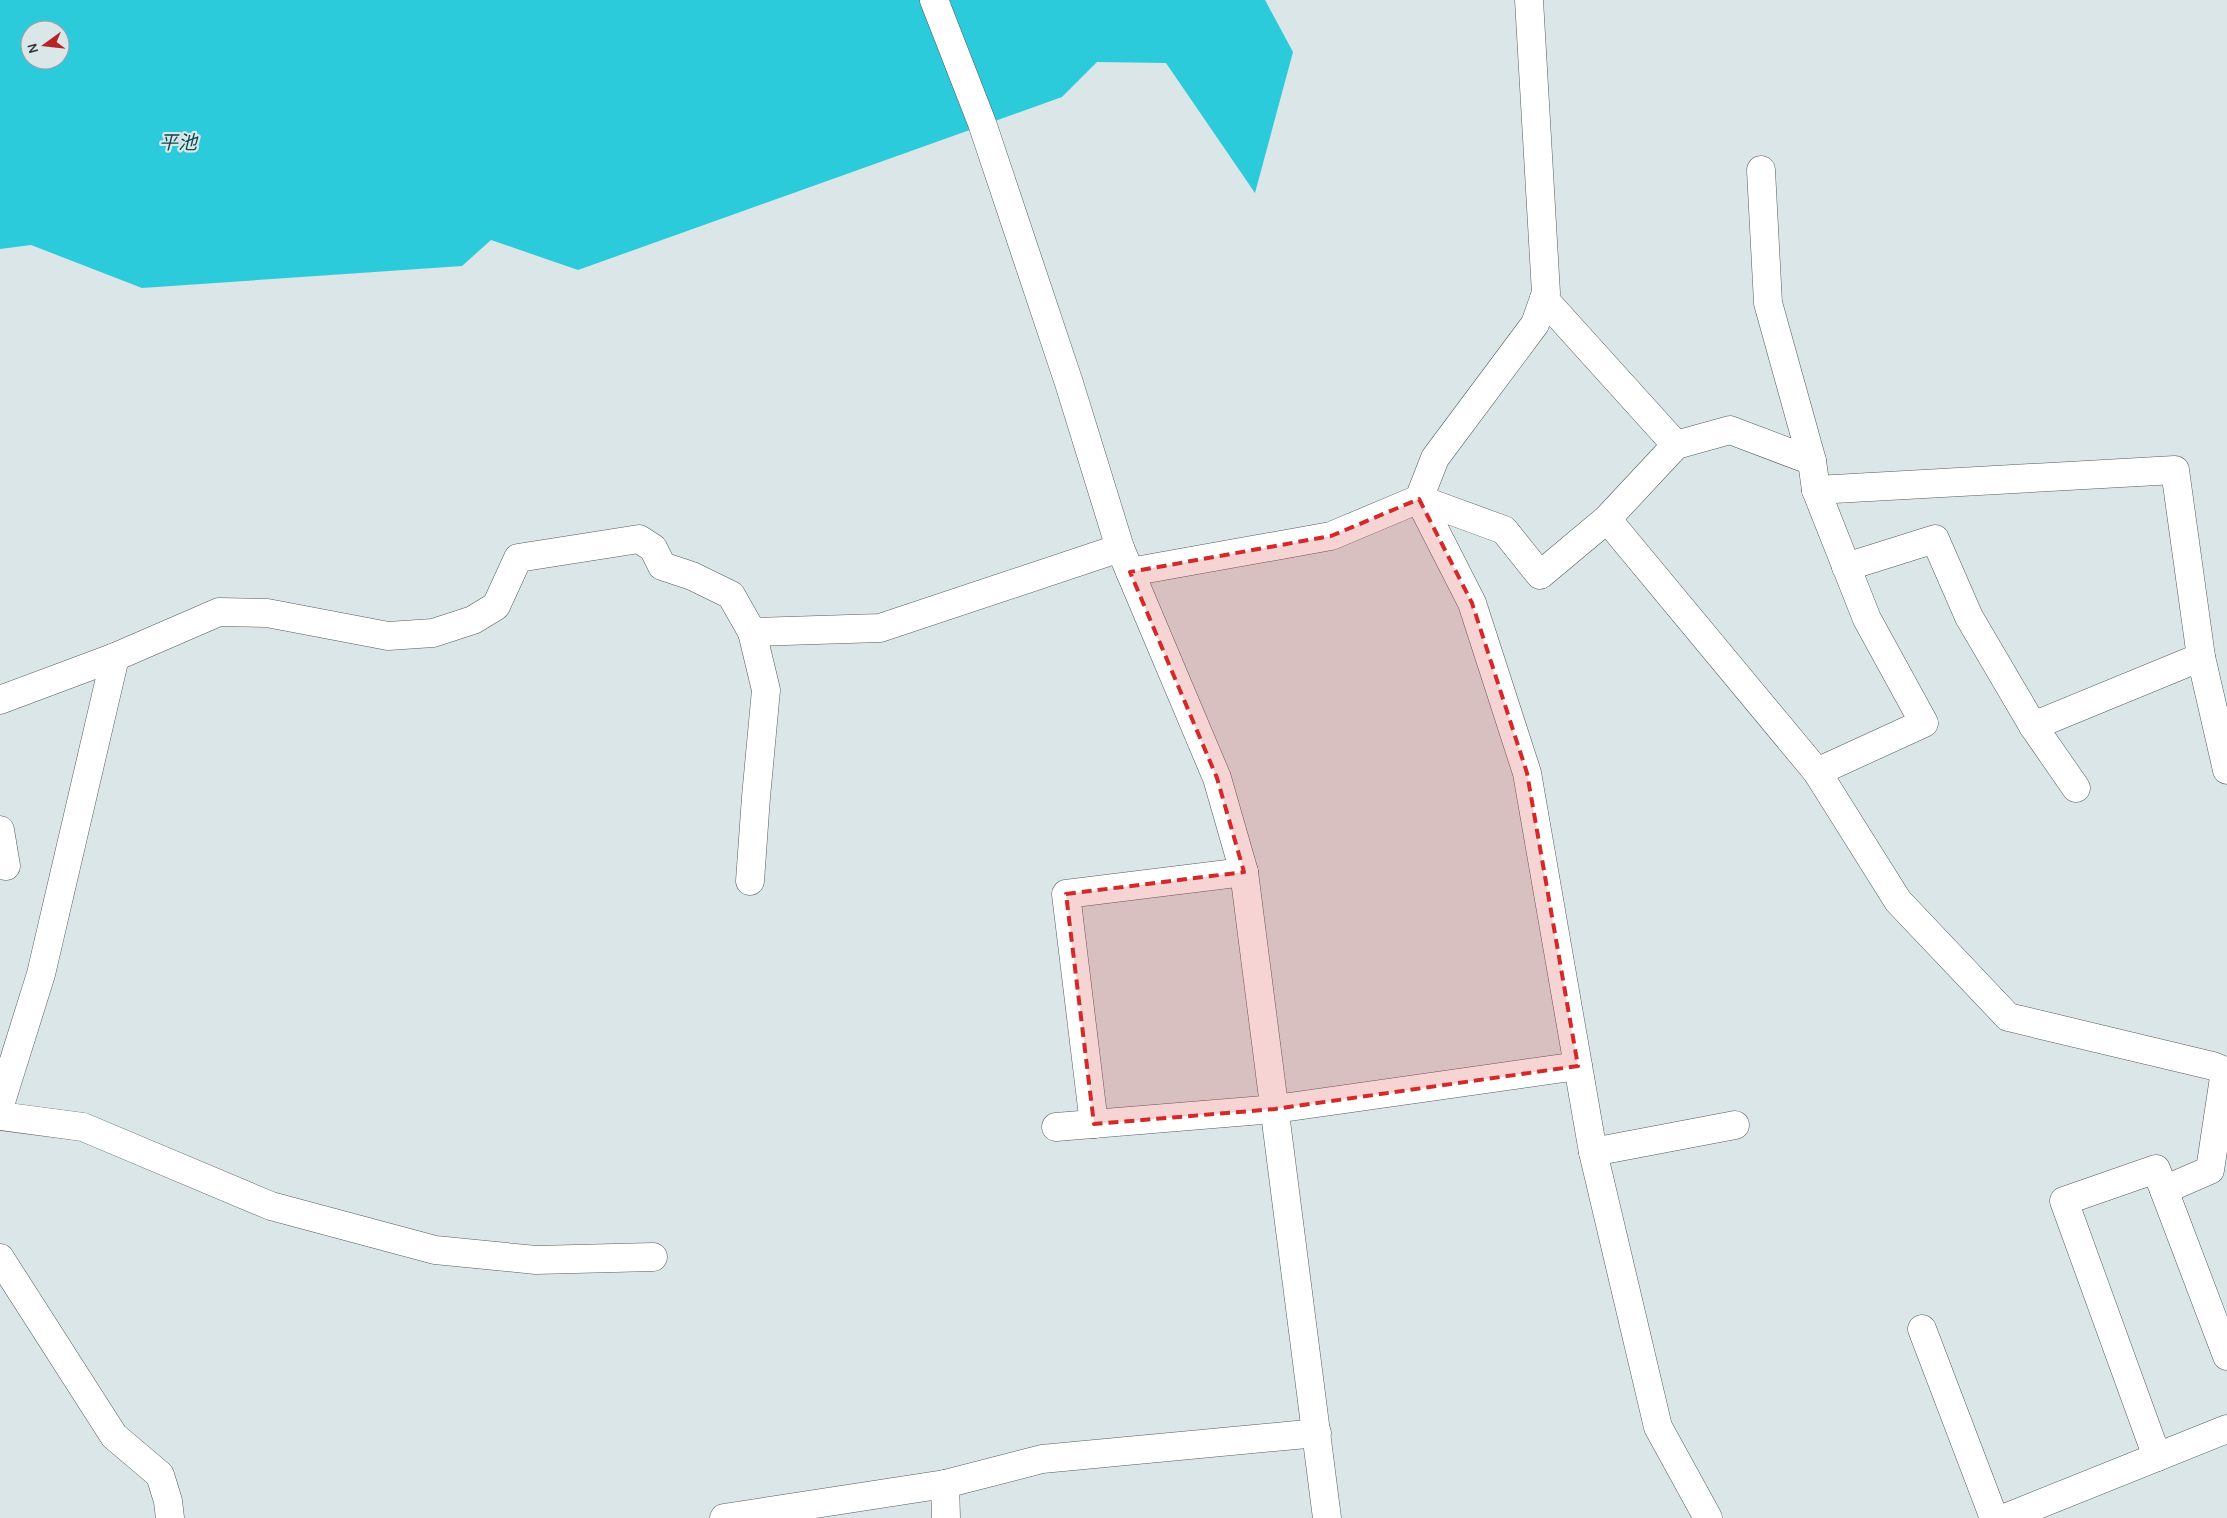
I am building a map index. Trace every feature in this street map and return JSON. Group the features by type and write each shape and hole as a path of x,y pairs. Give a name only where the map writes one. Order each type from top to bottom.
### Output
{"street":[{"path":"934,0 982,123 1069,383 1125,560 1217,778 1244,872 1327,1518"},
{"path":"1529,0 1546,293 1535,324 1435,458 1419,499 1472,603 1527,773 1593,1152 1658,1427 1708,1518"},
{"path":"1761,170 1768,303 1812,461 1816,490 1867,619 1924,723 1817,772"},
{"path":"1544,299 1676,445"},
{"path":"752,632 880,628 1125,560 1331,536 1419,499 1504,530 1540,575 1607,520 1676,445 1730,430 1812,461"},
{"path":"1816,490 2175,470 2201,657 2227,770"},
{"path":"1607,520 1817,772 1898,901 2008,1017 2213,1066 2226,1072 2210,1170 2164,1190"},
{"path":"0,700 115,657 219,612 267,613 388,636 433,633 473,620 496,606 518,558 639,539 653,548 662,566 692,576 731,595 752,632 766,690 750,881"},
{"path":"1846,566 1935,539 1969,617 2033,726 2076,788"},
{"path":"0,1105 41,974 115,657"},
{"path":"2033,726 2201,657"},
{"path":"0,830 6,866"},
{"path":"1094,1124 1066,894 1244,872"},
{"path":"1056,1127 1275,1109 1578,1066"},
{"path":"0,1116 83,1126 271,1206 434,1250 536,1260 653,1257"},
{"path":"1593,1152 1735,1125"},
{"path":"2157,1457 2064,1201 2156,1169 2227,1356"},
{"path":"0,1258 114,1436 160,1475 168,1501 170,1518"},
{"path":"1922,1329 1994,1518"},
{"path":"2005,1518 2043,1511 2157,1457 2227,1429"},
{"path":"724,1518 945,1484 1042,1459 1317,1433"},
{"path":"945,1484 946,1518"}],"highlighted area":[{"path":"1419,499 1472,603 1527,773 1578,1066 1275,1109 1094,1124 1066,894 1244,872 1217,778 1130,572 1331,536"}],"water":[{"name":"平池","path":"0,0 1265,0 1293,52 1255,193 1166,63 1097,62 1062,97 578,270 491,240 462,266 142,288 31,245 0,249"}]}
